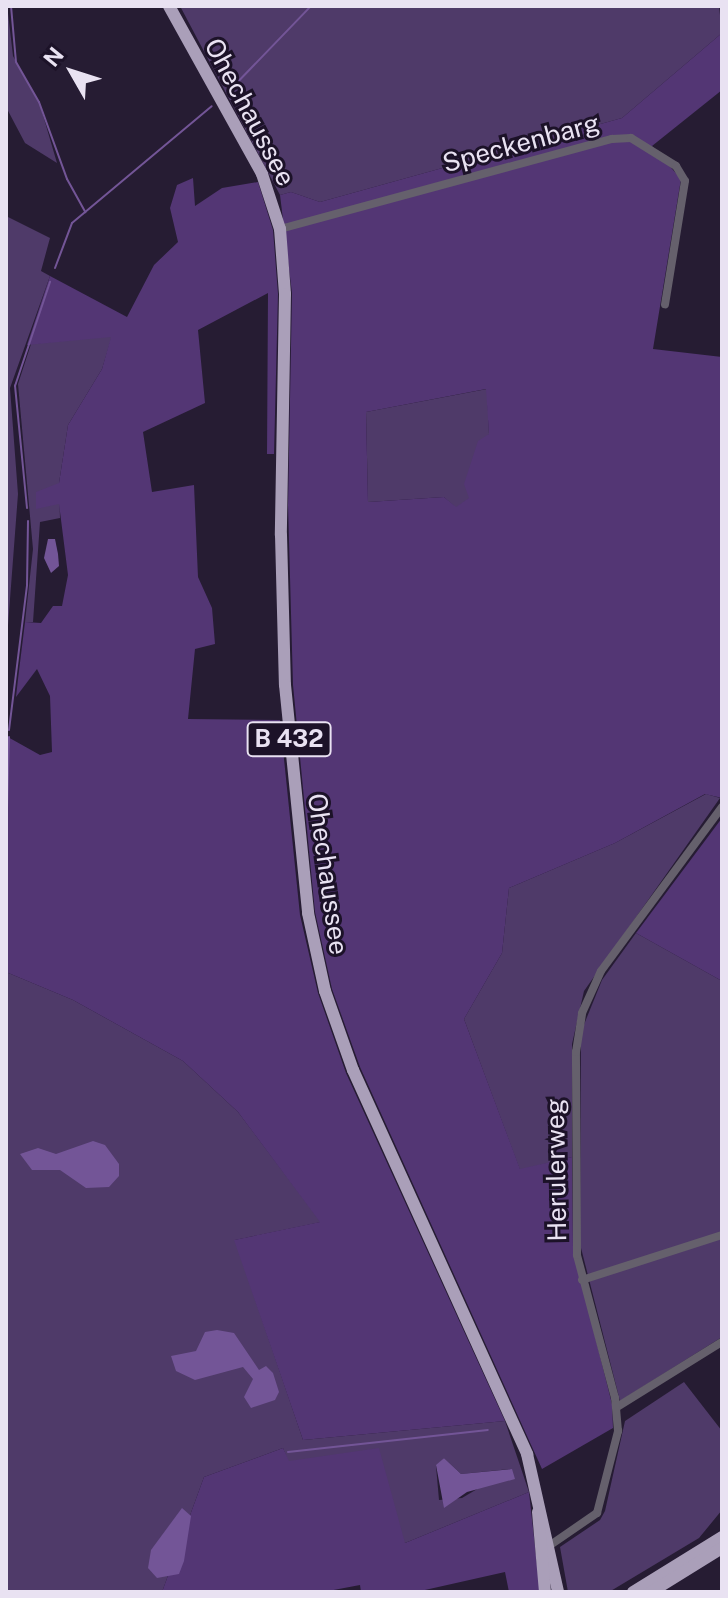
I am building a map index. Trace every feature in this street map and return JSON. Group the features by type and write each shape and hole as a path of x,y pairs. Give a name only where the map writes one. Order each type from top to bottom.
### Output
{"main road":[{"name":"Ohechaussee","path":"169,6 262,174 280,229 285,294 281,535 285,685 308,913 325,991 353,1070 433,1237 527,1454 537,1491"},
{"name":"B 432","path":"537,1491 545,1592"},
{"name":"B 432","path":"537,1491 558,1592"},
{"path":"633,1592 722,1537"},
{"path":"651,1592 722,1548"}],"street":[{"name":"Speckenbarg","path":"280,229 612,139 631,138 676,166 685,181 665,304"},
{"name":"Herulerweg","path":"540,1559 550,1544 588,1522 599,1508 616,1440 617,1407 582,1280 577,1240 575,1081 582,1013 601,971 722,807"},
{"path":"582,1280 722,1235"},
{"path":"617,1407 722,1342"},
{"path":"538,1533 550,1544"}],"shaded area":[{"path":"180,6 719,6 722,33 622,118 320,202 291,192 280,195"},
{"path":"8,13 13,56 40,105 57,163 25,143 6,107"},
{"path":"722,33 722,90 652,146 681,179 653,349 722,357 722,798 705,794 615,843 509,888 502,953 464,1019 520,1169 572,1157 573,1248 612,1404 613,1428 542,1469 360,1067 332,989 315,912 293,685 288,505 292,293 280,195 291,192 320,202 622,118","holes":["486,389 489,434 478,441 464,484 469,498 456,507 444,497 368,502 366,412"]},
{"path":"193,178 195,206 222,188 258,182 273,230 278,294 274,454 267,454 268,293 198,330 205,403 143,432 152,492 194,485 198,577 212,608 215,644 195,649 188,719 280,720 300,915 318,993 346,1073 505,1421 303,1440 234,1240 320,1222 238,1112 183,1061 73,1000 6,972 6,736 40,755 52,752 50,696 37,669 16,697 25,622 41,623 53,606 62,606 68,575 59,504 36,509 36,492 59,483 68,425 102,369 111,337 27,345 50,276 127,317 154,265 178,242 170,208 177,185"},
{"path":"6,216 50,238 41,271 50,276 10,388 18,494 6,652"},
{"path":"112,336 102,369 68,425 59,483 60,518 40,522 33,622 25,622 33,549 18,384 31,344"},
{"path":"487,389 489,434 470,498 456,508 444,497 368,502 366,412"},
{"path":"48,539 55,539 58,554 59,566 51,573 44,558"},
{"path":"706,794 720,798 584,991 572,1044 572,1157 520,1170 464,1019 502,953 509,888 615,843"},
{"path":"722,818 722,981 636,933"},
{"path":"636,933 722,981 722,1337 620,1401 580,1244 581,1032 602,980"},
{"path":"6,972 73,1000 183,1061 238,1112 321,1222 235,1240 303,1440 505,1421 529,1492 405,1543 288,1461 283,1448 204,1477 162,1592 6,1592","holes":["444,1458 461,1474 511,1469 462,1498 439,1500 436,1466"]},
{"path":"93,1141 105,1145 119,1164 119,1176 109,1187 86,1188 60,1170 32,1170 20,1154 38,1148 56,1154"},
{"path":"217,1330 234,1333 259,1370 266,1366 273,1373 279,1392 275,1400 251,1408 244,1397 253,1379 243,1367 195,1380 176,1371 171,1356 196,1351 205,1332"},
{"path":"684,1382 722,1431 722,1510 699,1538 609,1592 568,1592 560,1547 600,1520 605,1511 625,1421"},
{"path":"283,1448 289,1461 379,1448 405,1543 529,1492 540,1592 509,1592 505,1572 416,1592 361,1592 360,1585 323,1592 162,1592 204,1477"},
{"path":"444,1458 461,1474 512,1469 515,1479 467,1492 444,1508 436,1465"},
{"path":"182,1508 191,1516 184,1561 179,1574 157,1578 148,1568 151,1550"}],"waterway":[{"path":"11,6 16,62 39,102 67,179 85,212"},
{"path":"228,92 311,6"},
{"path":"55,268 72,223 212,106"},
{"path":"27,508 15,386 50,282"},
{"path":"9,730 27,585 28,521"},
{"path":"6,845 9,737"},
{"path":"288,1452 488,1430"}]}
